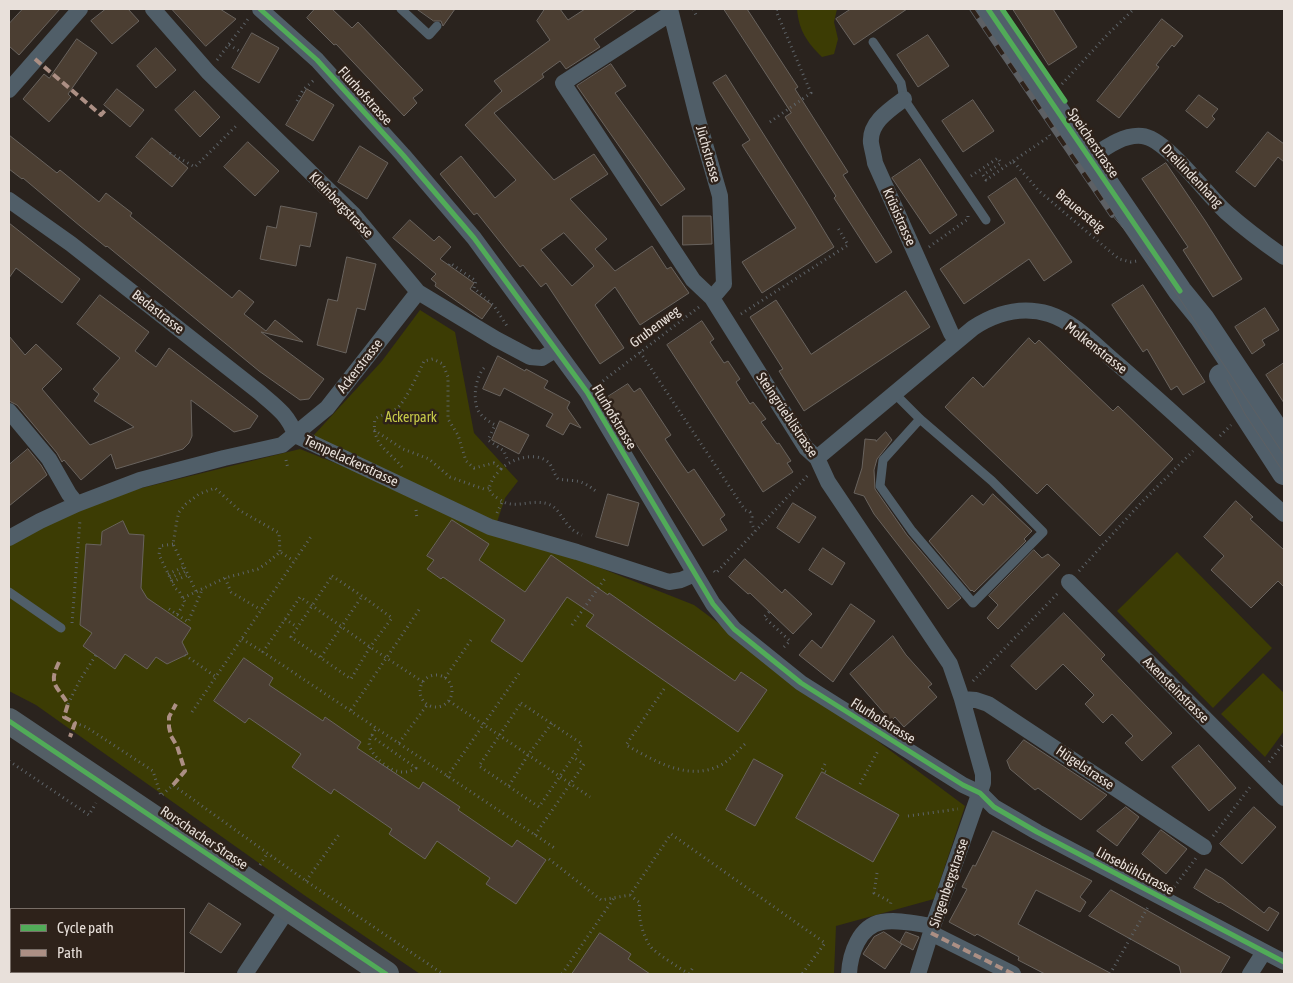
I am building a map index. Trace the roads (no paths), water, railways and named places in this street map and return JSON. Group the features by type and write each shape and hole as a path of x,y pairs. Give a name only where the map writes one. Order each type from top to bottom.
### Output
{"main road":[{"name":"Speicherstrasse","path":"988,9 1180,291 1202,318 1284,441"},
{"name":"Speicherstrasse","path":"1180,291 1204,345 1221,376 1284,473"},
{"name":"Rorschacher Strasse","path":"9,721 64,756 386,974"}],"street":[{"path":"9,90 80,9"},
{"name":"Kleinbergstrasse","path":"153,9 208,72 354,216 418,292 530,357 542,358 555,350"},
{"name":"Steingrüeblistrasse","path":"670,11 563,83 693,280 712,298 806,448 817,458 828,482 950,664 983,774 980,793"},
{"name":"Jüchstrasse","path":"670,11 720,196 724,284 712,298"},
{"name":"Flurhofstrasse","path":"255,13 317,60 403,155 474,238 587,392 713,604 734,629 801,683 963,785 980,793"},
{"name":"Krüsistrasse","path":"904,100 889,110 875,125 871,141 875,163 951,334 956,341"},
{"name":"Dreilindenhang","path":"1090,158 1123,139 1141,136 1151,138 1168,150 1225,211 1284,257"},
{"name":"Bedastrasse","path":"9,200 71,244 259,392 282,411 292,424 295,435"},
{"name":"Ackerstrasse","path":"295,435 327,408 418,292"},
{"name":"Molkenstrasse","path":"817,458 956,341 984,320 1000,314 1017,311 1049,314 1069,324 1144,386 1284,514"},
{"path":"9,411 49,460 77,504"},
{"name":"Tempelackerstrasse","path":"9,538 77,504 140,480 282,445 295,435 490,527 577,552 670,582 695,574"},
{"name":"Axensteinstrasse","path":"1069,582 1284,798"},
{"name":"Hügelstrasse","path":"962,699 976,700 988,704 1204,847"},
{"name":"Singenbergstrasse","path":"918,974 980,793"},
{"name":"Linsebühlstrasse","path":"980,793 994,807 1037,832 1284,962"},
{"path":"245,974 288,909"},
{"path":"848,974 854,948 862,935 872,926 880,922 889,921 932,929 1013,974"},
{"path":"1250,974 1264,952"}],"lane":[{"path":"400,9 429,35 437,26"},
{"path":"874,42 901,84 904,100 986,220"},
{"path":"894,393 920,420 992,481 1043,532 973,603 912,531 880,486 883,460 920,420"},
{"path":"9,592 61,628"}],"tram line":[{"path":"1112,215 1166,278 1284,455"},
{"path":"1227,380 1245,414 1284,473"}],"railway":[{"path":"972,9 1112,215"}],"park label":[{"name":"Ackerpark","path":"411,418"}]}
